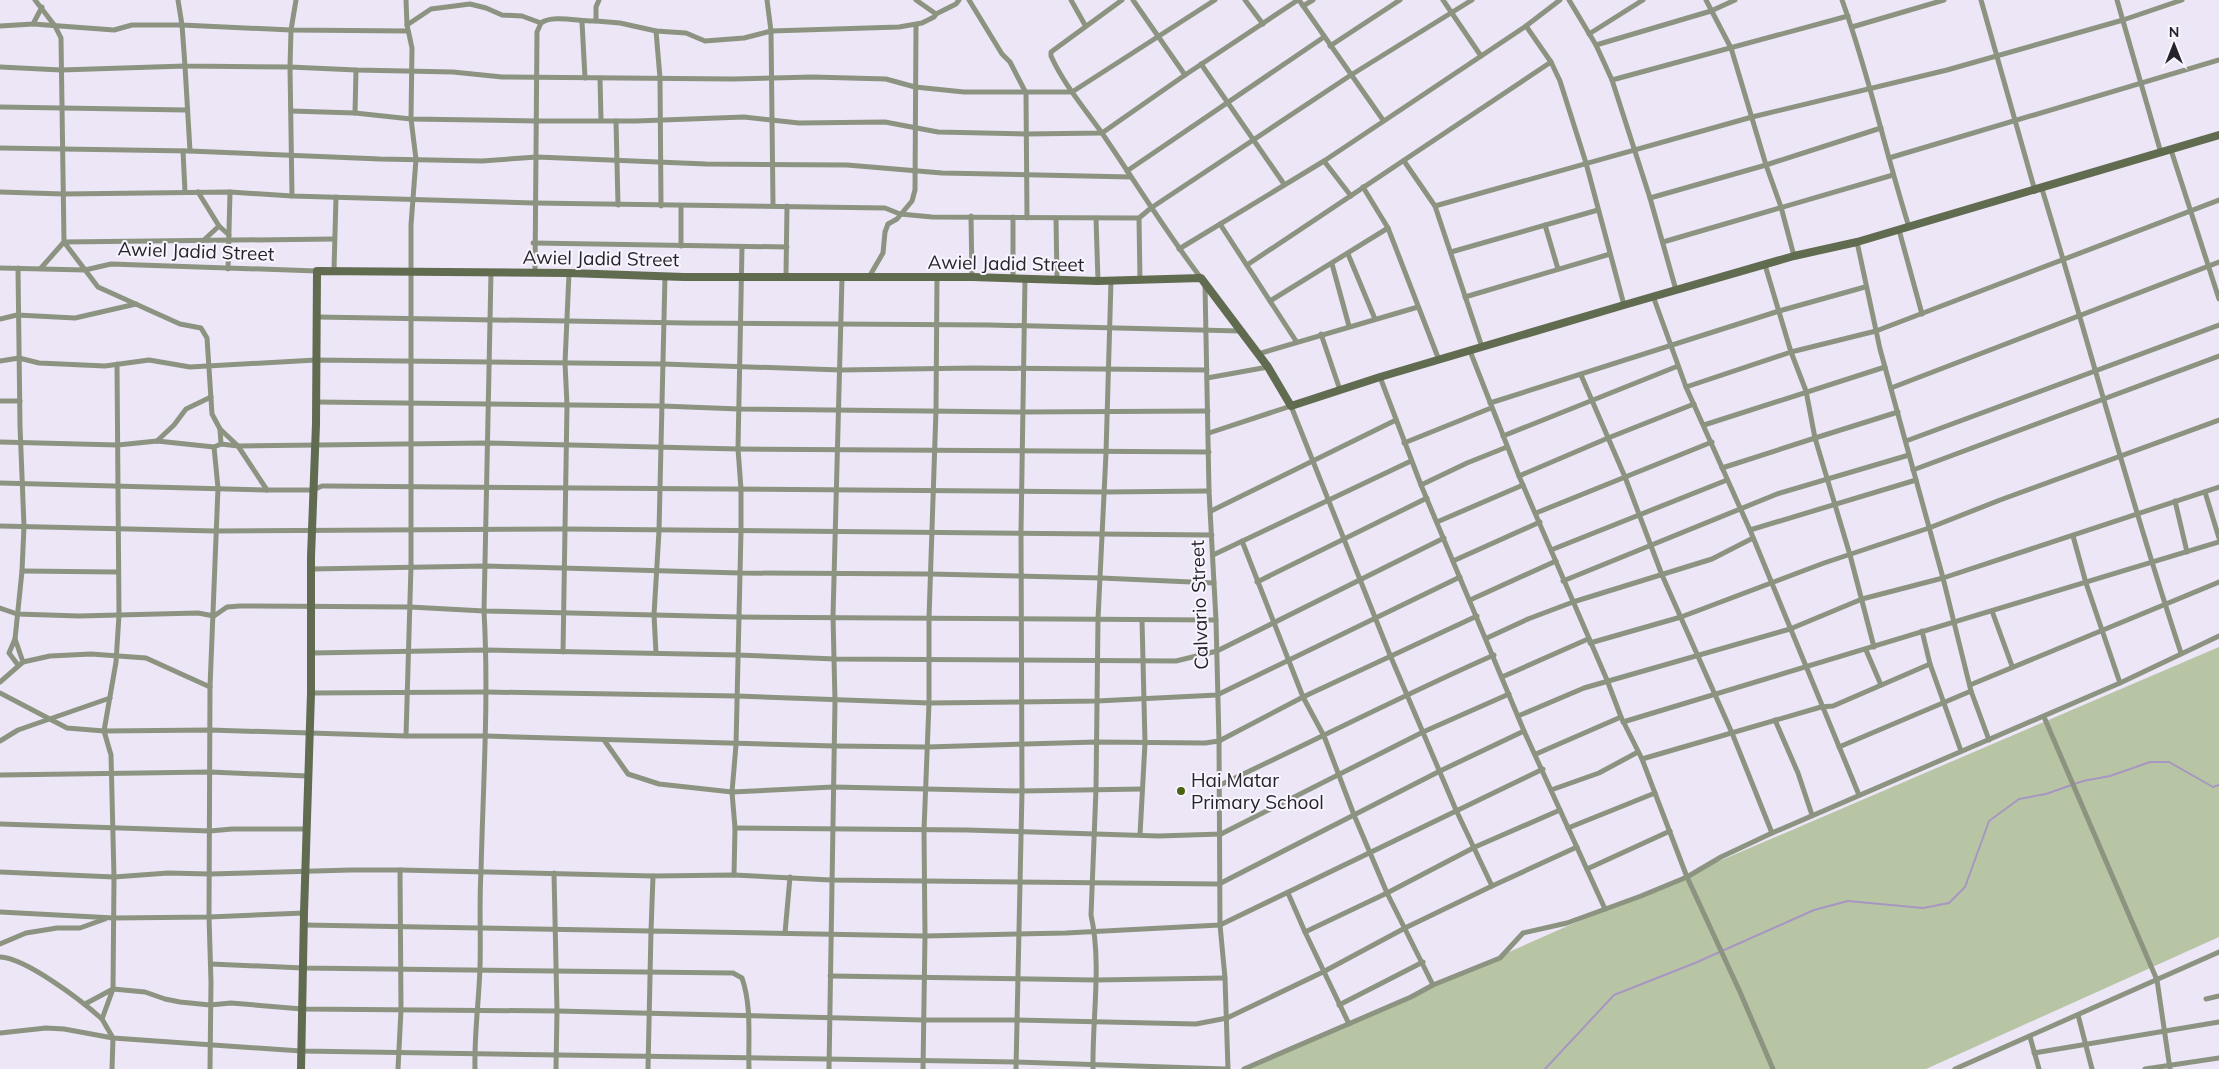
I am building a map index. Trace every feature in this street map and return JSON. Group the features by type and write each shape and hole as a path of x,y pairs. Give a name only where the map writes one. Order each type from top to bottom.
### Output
{"street":[{"path":"35,0 55,26 60,38 64,150 64,242 98,287 180,324 201,328 207,338 212,414 220,429 238,446 267,490"},
{"path":"178,0 182,25 186,110 185,192"},
{"path":"292,196 290,67 291,30 296,0"},
{"path":"406,0 407,25 412,48 411,119 416,159 412,200 410,318 411,566 406,736"},
{"path":"596,21 596,7 599,0"},
{"path":"767,0 771,31 773,79 773,205"},
{"path":"916,0 936,14"},
{"path":"534,273 534,203 537,158 537,32 541,23 551,18 582,22 620,23 656,31 686,33 705,41 744,38 771,31 916,25 934,17 936,14 956,4 959,0"},
{"path":"969,0 1002,54 1010,62 1026,93 1027,218"},
{"path":"1071,0 1085,25"},
{"path":"1122,0 1085,25 1051,52 1054,64 1179,249 1268,367 1291,406 1374,618 1456,810 1492,886"},
{"path":"1133,0 1184,75"},
{"path":"0,67 61,70 184,66 290,67 585,78 773,79 813,77 886,79 915,87 964,92 1072,92 1215,0"},
{"path":"1245,0 1263,24"},
{"path":"291,111 355,113 411,119 537,121 744,118 799,123 885,122 938,132 1102,133 1184,75 1298,0 1383,120"},
{"path":"1303,6 1312,0"},
{"path":"1330,46 1400,0"},
{"path":"1443,0 1481,56"},
{"path":"0,192 63,194 230,192 292,196 534,203 885,208 900,214 932,217 1139,218 1151,208 1351,75 1472,0"},
{"path":"1179,249 1324,161 1526,26 1560,0"},
{"path":"1569,0 1596,45 1612,80 1650,198 1676,290"},
{"path":"1589,34 1633,2 1642,0"},
{"path":"1706,0 1731,48 1794,256"},
{"path":"1596,45 1711,11 1735,0"},
{"path":"1842,0 1871,90 1888,158 1909,226"},
{"path":"1852,27 1944,0"},
{"path":"1980,0 2038,190 2064,260 2103,400 2181,653"},
{"path":"2117,0 2161,153"},
{"path":"1435,206 1752,117 1871,90 1947,70 2123,20 2182,0"},
{"path":"407,25 431,9 470,4 502,15 522,16 541,23"},
{"path":"33,24 42,7"},
{"path":"1612,80 1848,16"},
{"path":"582,22 585,78"},
{"path":"0,26 33,24 114,30 132,25 182,25 291,30 408,31"},
{"path":"868,278 883,253 885,232 888,224 898,219 912,201 915,190 917,172 916,25"},
{"path":"1526,26 1551,62 1560,81 1586,163 1624,305"},
{"path":"656,31 660,78 661,206"},
{"path":"1127,171 1324,37"},
{"path":"1888,158 2141,85 2219,60"},
{"path":"1247,265 1551,62"},
{"path":"1201,64 1284,184"},
{"path":"355,113 356,70"},
{"path":"600,78 602,120"},
{"path":"0,107 186,110"},
{"path":"616,121 618,205"},
{"path":"1650,198 1766,165 1881,128"},
{"path":"1209,433 1380,377 1653,296 1794,256 1857,242 2219,135"},
{"path":"0,148 186,151 482,161 537,158 847,165 907,169 917,172 1131,177"},
{"path":"2171,150 2219,299"},
{"path":"1324,161 1351,196"},
{"path":"1404,161 1435,206 1482,347"},
{"path":"1663,242 1893,175"},
{"path":"1363,186 1388,228 1439,360"},
{"path":"198,192 219,226 229,238"},
{"path":"228,269 230,192"},
{"path":"334,270 336,197"},
{"path":"1686,388 1791,352 1876,331 2219,200"},
{"path":"681,206 681,246"},
{"path":"786,276 787,206"},
{"path":"1451,252 1598,210"},
{"path":"971,216 972,277"},
{"path":"1013,217 1013,278"},
{"path":"1056,218 1057,280"},
{"path":"1096,218 1098,281"},
{"path":"1139,218 1140,280"},
{"path":"1220,224 1296,341"},
{"path":"1544,225 1558,269"},
{"path":"204,240 219,226"},
{"path":"1270,301 1388,228"},
{"path":"1898,230 1922,314"},
{"path":"41,268 64,242 229,238 334,239"},
{"path":"1857,242 1865,287 1885,367 1943,578 1970,688 1989,740"},
{"path":"533,243 787,247"},
{"path":"734,875 735,828 732,792 736,745 741,531 741,489 738,449 742,247"},
{"path":"1348,254 1375,319"},
{"path":"1464,297 1610,254"},
{"path":"1891,388 2219,262"},
{"name":"Awiel Jadid Street","path":"0,268 85,270 111,264 228,269 665,276 972,277 1098,281 1203,281"},
{"path":"1332,264 1349,326"},
{"path":"1765,265 1791,352 1806,391 1814,438 1850,555 1874,647"},
{"path":"18,268 24,526 22,571 15,639 20,664"},
{"path":"301,1069 311,693 310,607 316,402 317,270"},
{"path":"475,1069 476,1012 480,969 480,872 486,736 484,611 491,272"},
{"path":"563,652 564,489 567,405 565,363 569,273"},
{"path":"656,654 654,615 659,531 665,276"},
{"path":"923,1069 924,830 928,747 932,491 936,410 937,277"},
{"path":"829,1069 832,787 835,700 832,616 835,488 841,370 842,278"},
{"path":"1016,1069 1022,791 1021,532 1025,279"},
{"path":"1093,1067 1095,980 1094,931 1091,915 1095,834 1098,619 1106,453 1111,281"},
{"name":"Calvario Street","path":"1203,281 1209,433 1209,491 1216,620 1216,695 1219,742 1218,786 1221,834 1220,925 1227,1018 1227,1069"},
{"path":"1404,443 1490,405 1779,311 1865,287"},
{"path":"1653,296 1686,388 1712,442 1739,509 1750,530 1821,707 1859,795"},
{"path":"0,319 18,315 75,318 136,304"},
{"path":"1258,354 1296,341 1418,307"},
{"path":"317,317 741,324 936,324 1240,331"},
{"path":"1906,441 2219,326"},
{"path":"1321,334 1340,390"},
{"path":"1470,351 1490,405 1563,581 1607,680 1622,719 1642,759 1687,877 1723,953 1773,1069"},
{"path":"1913,470 2219,356"},
{"path":"0,361 19,358 39,363 72,365 117,364 149,360 190,367 316,360 663,364 841,370 936,368 1207,370"},
{"path":"102,1019 113,989 114,877 111,755 104,731 117,656 119,615 117,364"},
{"path":"1503,436 1678,366"},
{"path":"1207,378 1268,367"},
{"path":"1704,425 1885,367"},
{"path":"1581,375 1625,477 1662,575 1732,733 1772,833"},
{"path":"1380,377 1421,486 1487,638 1524,731 1543,769 1605,909"},
{"path":"156,441 174,425 186,409 212,398"},
{"path":"0,401 20,401"},
{"path":"316,402 1022,412 1208,411"},
{"path":"1519,476 1694,404"},
{"path":"1722,468 1898,412"},
{"path":"1211,511 1396,420"},
{"path":"1502,677 1589,641 1681,617 1771,583 1929,528 2219,420"},
{"path":"220,429 221,444"},
{"path":"0,442 118,445 156,441 214,447 221,444 238,446 315,446 487,443 934,452 1209,452"},
{"path":"1536,513 1712,442"},
{"path":"210,1069 210,687 218,488 214,447"},
{"path":"1421,486 1467,463 1507,447"},
{"path":"1563,581 1739,509 1827,479 1909,455"},
{"path":"1212,555 1411,461"},
{"path":"1551,550 1727,480"},
{"path":"1750,530 1916,480"},
{"path":"0,483 267,490 313,490 322,486 411,486 564,489 835,488 932,491 1209,491"},
{"path":"1437,522 1523,485"},
{"path":"1518,716 1607,680 1790,629 1862,599 1943,578 2219,487"},
{"path":"2205,492 2219,538"},
{"path":"1257,582 1427,498"},
{"path":"2175,501 2187,552"},
{"path":"1453,561 1540,522"},
{"path":"0,526 215,531 565,529 1212,535"},
{"path":"2073,536 2086,583 2120,683"},
{"path":"311,653 486,650 835,659 1176,661 1216,650 1444,538"},
{"path":"1487,638 1528,619 1573,602 1712,559 1753,538"},
{"path":"1242,540 1303,697 1324,736 1387,893 1433,985"},
{"path":"1536,754 1622,719 1866,650 2219,542"},
{"path":"1470,600 1556,562"},
{"path":"311,569 486,566 740,574 930,574 1214,583"},
{"path":"22,571 118,572"},
{"path":"311,693 406,694 486,692 737,696 929,703 1143,700 1216,695 1460,577"},
{"path":"1839,748 1943,703 2012,666 2219,582"},
{"path":"0,608 17,614 119,615 198,613 214,616 226,607 410,607 484,611 654,615 1216,620"},
{"path":"1992,611 2012,666"},
{"path":"0,693 48,720 67,728 104,731 210,730 310,734 486,736 736,745 928,747 1096,742 1219,742 1303,697 1477,616"},
{"path":"1140,835 1145,743 1142,620"},
{"path":"1922,632 1930,664 1961,752"},
{"path":"1244,1069 1349,1024 1433,985 1500,958 1523,933 1567,923 1687,877 1721,857 1772,833 2044,717 2219,636"},
{"path":"15,639 9,652 20,664"},
{"path":"1866,650 1881,685"},
{"path":"0,682 20,664 50,656 92,654 146,658 210,687"},
{"path":"1218,786 1324,736 1406,694 1494,655"},
{"path":"1642,759 1821,707 1833,706 1930,664"},
{"path":"735,828 1140,835 1221,834 1423,732 1509,694"},
{"path":"0,741 18,730 110,698"},
{"path":"2044,717 2157,980 2170,1067"},
{"path":"1775,720 1798,772 1812,815"},
{"path":"0,872 114,877 168,873 210,874 400,870 653,876 734,875 831,880 1219,884 1354,814 1524,731"},
{"path":"604,740 628,774 659,784 732,792 832,787 1022,791 1142,789"},
{"path":"1552,790 1599,773 1638,752"},
{"path":"304,925 925,936 1220,925 1543,769"},
{"path":"0,774 210,772 308,776"},
{"path":"1568,828 1655,793"},
{"path":"1305,932 1387,893 1474,847 1560,810"},
{"path":"0,824 210,831 232,829 306,829"},
{"path":"1587,868 1670,831"},
{"path":"86,1004 113,989 145,992 165,1000 210,1005 231,1003 302,1009 476,1012 557,1011 922,1020 1095,1021 1196,1024 1227,1018 1323,972 1405,928 1577,847"},
{"path":"398,1069 400,870"},
{"path":"554,873 553,928 557,1011 556,1069"},
{"path":"648,1069 653,876"},
{"path":"785,933 790,877"},
{"path":"1288,893 1338,1005 1349,1024"},
{"path":"0,912 108,918 209,917 304,913"},
{"path":"0,944 26,933 57,928 80,928 108,918"},
{"path":"1955,1069 1966,1067 2219,952"},
{"path":"0,957 26,964 86,1004 102,1019 113,1038 112,1069"},
{"path":"1338,1005 1423,962"},
{"path":"211,964 303,968 480,969 739,975 745,986 749,1016 749,1069"},
{"path":"830,976 1095,980 1225,978"},
{"path":"2206,999 2219,996"},
{"path":"2078,1015 2092,1069"},
{"path":"2034,1053 2219,1022"},
{"path":"0,1033 46,1028 64,1029 113,1038 302,1051 648,1055 828,1061 1016,1062 1093,1067 1227,1069"},
{"path":"2030,1037 2039,1069"},
{"path":"2145,1069 2170,1067 2219,1058"}],"green space":[{"path":"2219,647 2219,937 1926,1069 1245,1069 1563,928"}],"waterway":[{"path":"1545,1069 1614,995 1695,963 1814,910 1848,901 1923,908 1949,903 1965,887 1989,821 2019,799 2046,794 2083,781 2110,776 2150,762 2169,762 2213,787 2219,785"}],"place":[{"name":"Hai Matar Primary School","path":"1181,791"}]}
